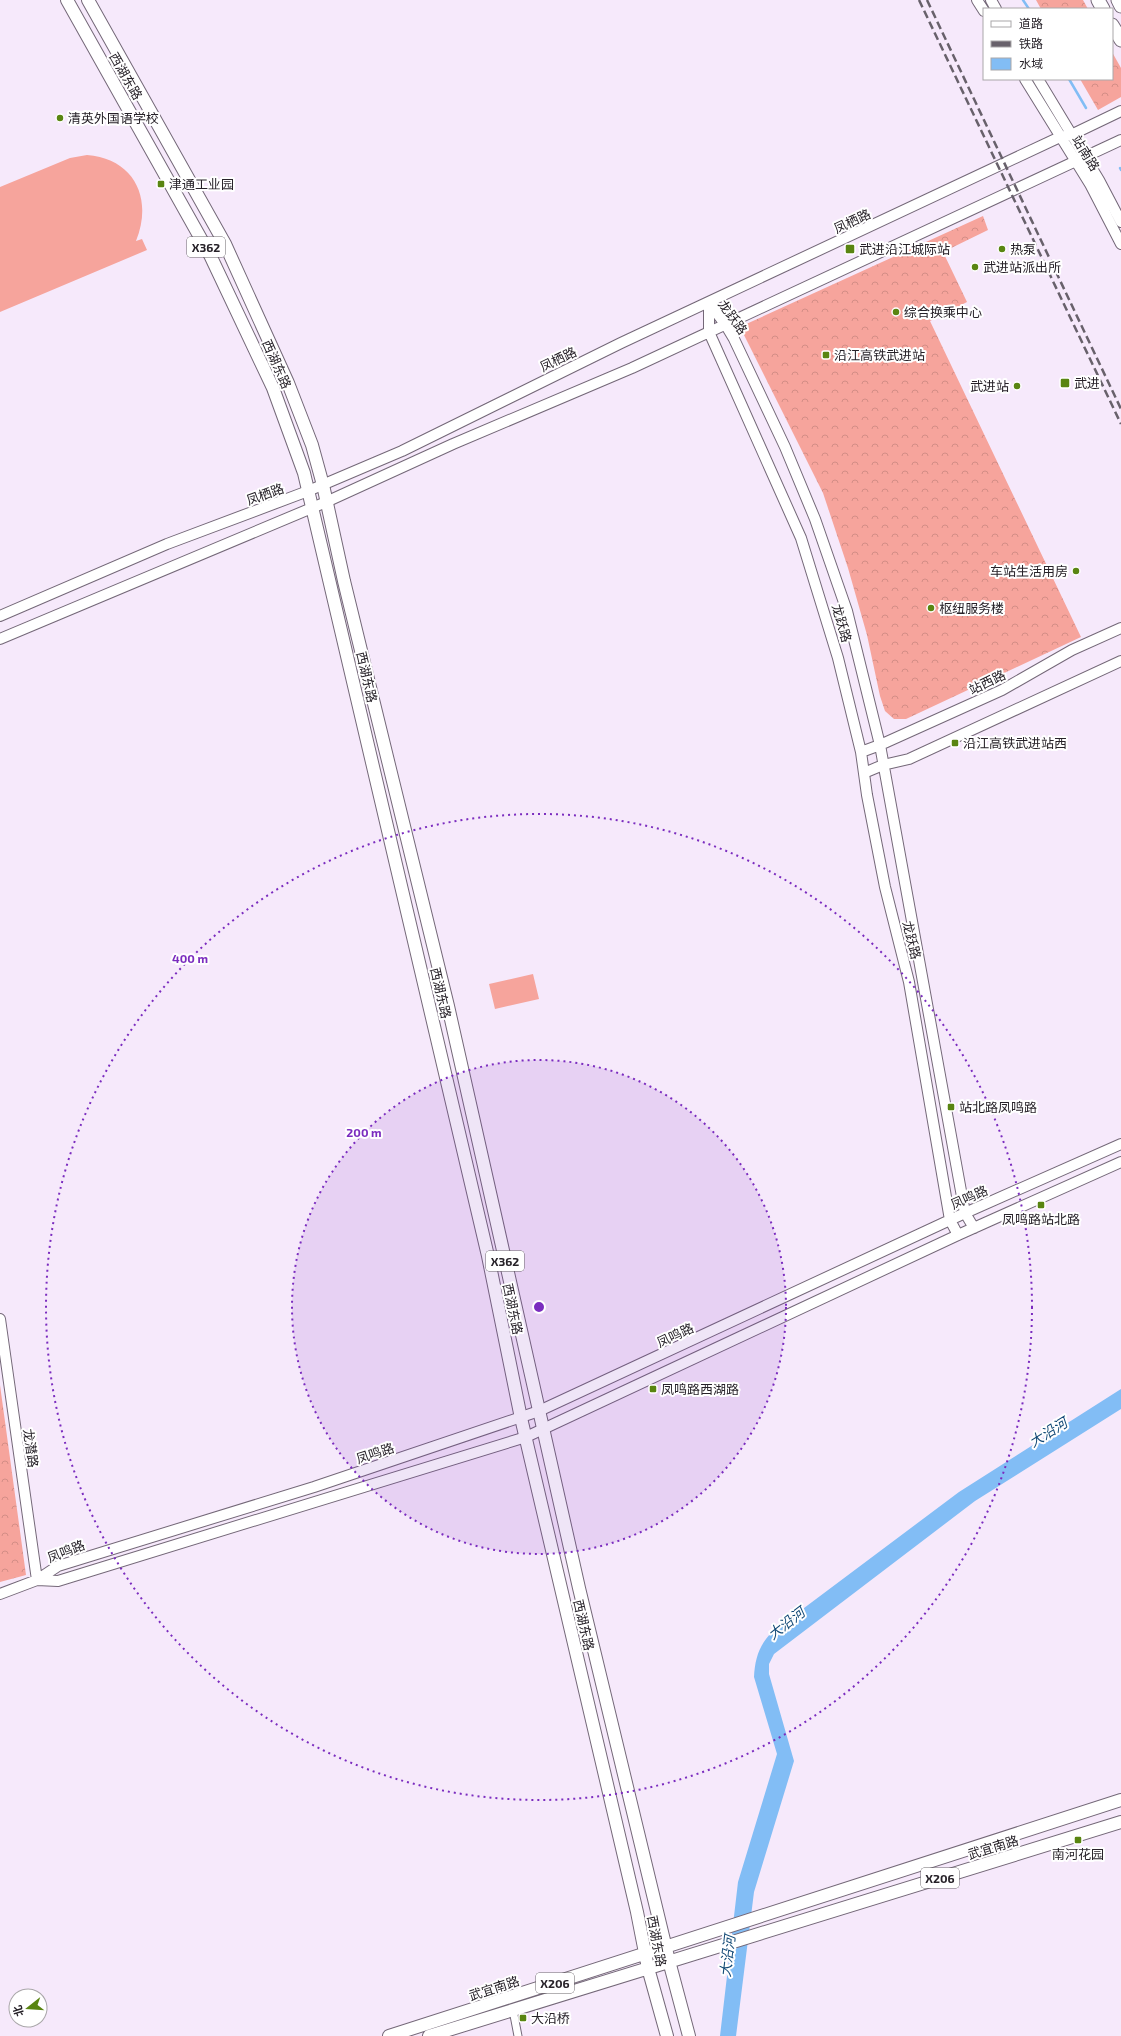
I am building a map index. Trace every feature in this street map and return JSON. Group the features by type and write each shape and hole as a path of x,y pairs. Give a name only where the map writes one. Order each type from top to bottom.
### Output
{"highway":[{"path":"1118,0 1121,6"},
{"path":"1113,27 1121,40"}],"main road":[{"name":"西湖东路","path":"67,0 210,255 273,388 304,473 488,1256 521,1418 637,1912 648,1968 666,2036"},
{"name":"西湖东路","path":"88,0 226,244 288,383 312,446 323,485 446,998 542,1430 669,1961 689,2036"},
{"name":"武宜南路","path":"389,2036 645,1955 1121,1800"},
{"name":"武宜南路","path":"429,2036 1121,1822"}],"street":[{"path":"977,0 983,9"},
{"name":"站南路","path":"1026,80 1060,137 1081,158 1121,222"},
{"name":"站南路","path":"1039,80 1071,135 1121,244"},
{"name":"凤栖路","path":"0,616 167,544 308,491 402,451 621,343 1060,137 1071,135 1121,111"},
{"path":"0,639 326,502 453,444 632,368 1121,140"},
{"name":"龙跃路","path":"709,303 726,324 785,448 815,519 847,611 880,745 965,1213 974,1228"},
{"name":"龙跃路","path":"709,303 709,332 801,538 838,658 861,752 885,887 909,982 950,1220 958,1235"},
{"name":"站西路","path":"861,752 880,745 1002,690 1072,650 1121,628"},
{"path":"864,773 883,765 909,759 1121,661"},
{"name":"凤鸣路","path":"37,1580 58,1566 314,1487 521,1418 965,1213 1121,1144"},
{"name":"凤鸣路","path":"37,1580 58,1582 526,1437 958,1235 1121,1162"},
{"name":"龙潜路","path":"0,1319 37,1580"},
{"path":"0,1594 37,1580"},
{"path":"513,2010 518,2036"}],"green space":[{"path":"1036,0 1083,0 1087,8 1040,8"},
{"path":"1113,54 1121,68 1121,97 1098,110 1081,80 1113,80"},
{"path":"87,155 104,158 117,164 128,173 136,184 141,196 142,210 141,225 136,241 142,239 147,250 0,312 0,187 70,158"},
{"path":"983,216 988,230 943,252 967,302 930,321 1081,637 906,719 894,719 885,711 880,696 867,635 848,568 823,493 742,331 744,325"},
{"path":"533,974 539,999 495,1009 489,984"},
{"path":"0,1385 26,1575 0,1582"}],"water":[{"name":"大沿河","path":"1121,1389 1121,1409 975,1501 774,1654 769,1664 769,1674 794,1761 754,1892 736,2036 720,2036 738,1882 777,1754 754,1677 758,1653 764,1642 772,1632 959,1492"}],"waterway":[{"path":"1023,0 1028,8"},
{"path":"1070,80 1086,108"}],"railway":[{"path":"919,0 1121,424"},
{"path":"927,0 1121,409"}],"place":[{"name":"清英外国语学校","path":"60,118"},
{"name":"津通工业园","path":"161,184"},
{"name":"武进沿江城际站","path":"850,249"},
{"name":"热泵","path":"1002,249"},
{"name":"武进站派出所","path":"975,267"},
{"name":"综合换乘中心","path":"896,312"},
{"name":"沿江高铁武进站","path":"826,355"},
{"name":"武进","path":"1065,383"},
{"name":"武进站","path":"1017,386"},
{"name":"车站生活用房","path":"1076,571"},
{"name":"枢纽服务楼","path":"931,608"},
{"name":"沿江高铁武进站西","path":"955,743"},
{"name":"站北路凤鸣路","path":"951,1107"},
{"name":"凤鸣路站北路","path":"1041,1205"},
{"name":"凤鸣路西湖路","path":"653,1389"},
{"name":"南河花园","path":"1078,1840"},
{"name":"大沿桥","path":"523,2018"}]}
